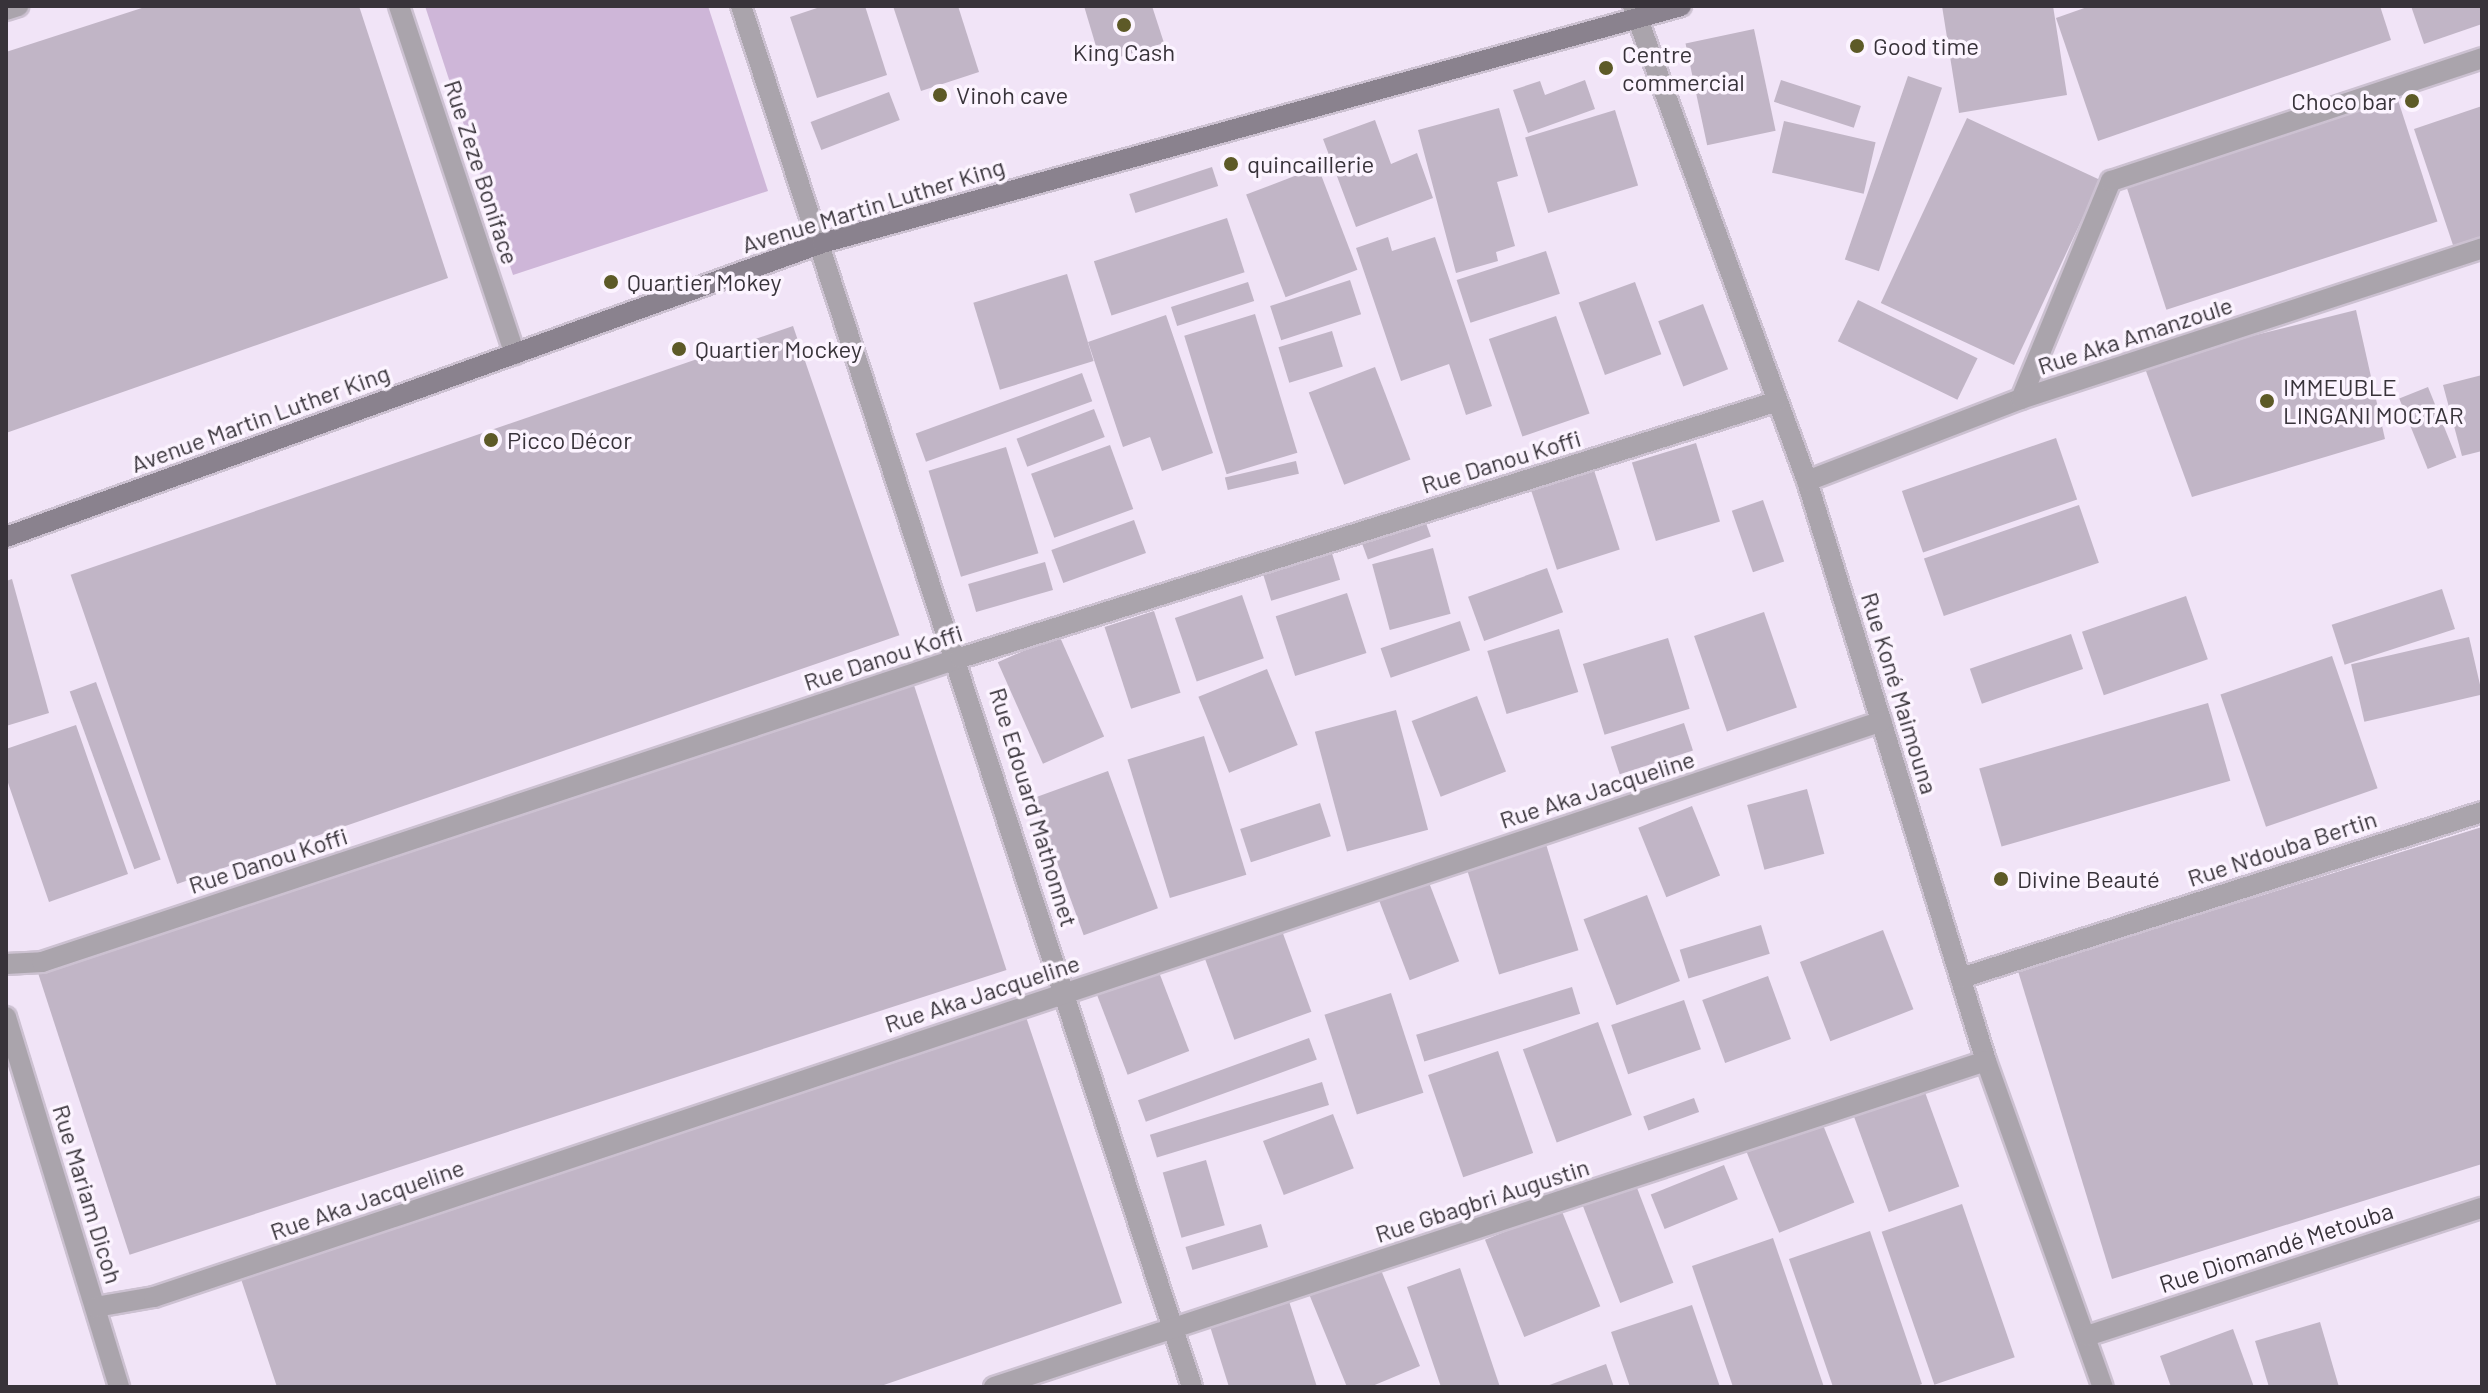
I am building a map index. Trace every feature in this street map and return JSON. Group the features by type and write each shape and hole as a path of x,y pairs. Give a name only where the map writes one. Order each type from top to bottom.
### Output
{"street":[{"path":"6,10 18,6"},
{"name":"Rue Zeze Boniface","path":"399,6 515,354"},
{"name":"Rue Edouard Mathonnet","path":"741,6 960,658 1192,1387"},
{"name":"Avenue Martin Luther King","path":"6,537 822,243 1635,12 1681,6"},
{"name":"Rue Koné Maimouna","path":"1635,12 1807,481 1986,1061 2103,1387"},
{"path":"2021,399 2111,181 2482,58"},
{"name":"Rue Aka Amanzoule","path":"1807,481 2021,399 2482,248"},
{"name":"Rue Danou Koffi","path":"6,964 42,962 960,658 1778,401"},
{"name":"Rue Aka Jacqueline","path":"96,1307 154,1297 1882,721"},
{"name":"Rue N'douba Bertin","path":"1961,978 2482,812"},
{"name":"Rue Mariam Dicoh","path":"6,1017 119,1387"},
{"name":"Rue Gbagbri Augustin","path":"994,1387 1986,1061"},
{"name":"Rue Diomandé Metouba","path":"2087,1336 2482,1208"}],"shaded area":[{"path":"425,6 708,6 768,191 513,275"}],"building":[{"path":"148,6 359,6 448,278 6,433 6,52"},
{"path":"823,6 865,6 887,75 817,98 790,17"},
{"path":"893,6 958,6 979,72 921,91"},
{"name":"King Cash","path":"1084,6 1152,6 1164,43 1101,63"},
{"path":"1942,6 2053,6 2067,95 1959,113"},
{"path":"2090,6 2380,6 2391,40 2098,141 2056,18"},
{"path":"2411,6 2482,6 2482,24 2424,44"},
{"path":"1754,29 1776,131 1707,145 1686,44"},
{"path":"1908,76 1942,88 1879,271 1845,259"},
{"path":"1585,80 1595,109 1528,133 1513,90 1540,81 1545,95"},
{"path":"1781,80 1861,106 1854,128 1774,102"},
{"path":"889,92 900,120 821,150 811,122"},
{"path":"2397,97 2437,222 2166,310 2126,185"},
{"path":"2482,106 2482,238 2454,248 2414,129"},
{"path":"1499,108 1518,176 1497,182 1515,246 1496,252 1498,261 1456,273 1418,130"},
{"path":"1615,110 1638,186 1548,213 1525,137"},
{"path":"1967,118 2100,180 2014,365 1881,303"},
{"path":"1375,120 1391,164 1417,153 1433,198 1356,227 1323,139"},
{"path":"1784,121 1876,142 1864,194 1772,173"},
{"path":"1212,167 1218,186 1135,213 1129,194"},
{"path":"1318,167 1357,270 1286,297 1246,195"},
{"path":"1227,218 1245,272 1111,315 1094,261"},
{"path":"1388,237 1392,251 1435,237 1492,406 1466,415 1449,364 1401,381 1356,248"},
{"path":"1546,251 1560,294 1471,323 1457,280"},
{"path":"1067,274 1094,361 1000,390 973,303"},
{"path":"1350,280 1361,314 1281,340 1270,306"},
{"path":"1248,282 1254,301 1177,326 1171,307"},
{"path":"1635,282 1661,354 1605,375 1579,303"},
{"path":"1858,300 1978,358 1957,400 1838,341"},
{"path":"1703,304 1728,369 1683,387 1658,321"},
{"name":"IMMEUBLE LINGANI MOCTAR","path":"2356,310 2385,439 2192,497 2143,363"},
{"path":"1255,314 1297,453 1227,474 1184,336"},
{"path":"1166,315 1213,453 1162,471 1150,437 1123,447 1088,342"},
{"path":"1556,316 1590,413 1522,437 1489,339"},
{"path":"793,326 899,635 177,884 71,575"},
{"path":"1332,331 1343,366 1289,383 1278,347"},
{"path":"1375,367 1410,459 1344,485 1309,392"},
{"path":"1082,373 1092,401 926,462 916,434"},
{"path":"2482,375 2482,451 2462,456 2443,385"},
{"path":"2428,387 2456,457 2428,469 2399,399"},
{"path":"1094,409 1105,437 1027,467 1017,439"},
{"path":"2056,438 2077,499 1923,553 1902,491"},
{"path":"1696,443 1720,521 1656,541 1632,463"},
{"path":"1110,445 1133,509 1054,538 1031,474"},
{"path":"1006,447 1038,553 961,577 929,471"},
{"path":"1296,461 1299,474 1228,490 1225,477"},
{"path":"1591,461 1620,549 1557,570 1528,481"},
{"path":"1763,500 1784,561 1753,572 1732,511"},
{"path":"2079,505 2099,563 1944,616 1924,558"},
{"path":"1423,515 1431,537 1368,560 1360,538"},
{"path":"1134,520 1146,553 1063,583 1051,550"},
{"path":"1433,548 1451,614 1390,630 1372,564"},
{"path":"1331,550 1340,580 1271,601 1262,571"},
{"path":"1045,562 1053,590 976,612 968,584"},
{"path":"1547,568 1563,612 1484,641 1468,597"},
{"path":"12,579 49,713 6,726 6,581"},
{"path":"2442,589 2455,629 2345,665 2332,625"},
{"path":"1347,593 1366,653 1295,676 1276,616"},
{"path":"1242,595 1264,658 1197,681 1175,618"},
{"path":"2186,596 2208,659 2104,695 2082,632"},
{"path":"1154,611 1181,693 1131,709 1105,627"},
{"path":"1764,612 1797,707 1727,732 1694,636"},
{"path":"1460,621 1470,650 1391,678 1381,648"},
{"path":"1559,629 1578,692 1507,714 1487,651"},
{"path":"2071,634 2083,669 1982,704 1970,669"},
{"path":"1059,635 1104,736 1043,764 998,662"},
{"path":"2469,637 2482,695 2364,722 2351,664"},
{"path":"1668,638 1690,709 1605,735 1583,664"},
{"path":"2332,656 2378,788 2266,827 2220,694"},
{"path":"1267,669 1298,745 1229,773 1198,697"},
{"path":"911,676 1006,970 130,1255 34,961"},
{"path":"96,682 161,860 134,869 70,692"},
{"path":"1477,696 1506,772 1441,797 1412,721"},
{"path":"2208,703 2230,781 2002,846 1979,769"},
{"path":"1396,710 1428,830 1347,852 1315,732"},
{"path":"1684,723 1693,751 1620,774 1611,747"},
{"path":"76,725 128,874 49,902 6,777 6,749"},
{"path":"1204,736 1246,875 1170,898 1127,759"},
{"path":"1108,771 1158,908 1084,935 1034,798"},
{"path":"1807,789 1824,854 1764,870 1747,805"},
{"path":"1320,803 1331,836 1251,862 1240,829"},
{"path":"1692,806 1720,876 1666,897 1638,828"},
{"path":"2482,827 2482,1164 2112,1279 2018,971"},
{"path":"1546,844 1578,950 1499,974 1467,868"},
{"path":"1428,880 1459,961 1410,980 1379,899"},
{"path":"1647,895 1680,981 1616,1005 1584,919"},
{"path":"1761,925 1770,954 1688,979 1680,950"},
{"path":"1281,928 1311,1012 1234,1040 1204,956"},
{"path":"1883,930 1913,1009 1830,1041 1800,962"},
{"path":"1157,967 1189,1051 1128,1075 1095,991"},
{"path":"1768,976 1791,1039 1725,1063 1702,1000"},
{"path":"1572,987 1580,1014 1424,1061 1416,1035"},
{"path":"1391,993 1423,1093 1357,1114 1324,1015"},
{"path":"1684,1000 1701,1049 1628,1074 1611,1025"},
{"path":"1023,1008 1122,1303 878,1387 277,1387 240,1276"},
{"path":"1598,1022 1632,1115 1557,1142 1523,1049"},
{"path":"1309,1038 1317,1060 1146,1122 1138,1100"},
{"path":"1498,1051 1533,1153 1463,1177 1428,1075"},
{"path":"1322,1082 1329,1105 1157,1158 1150,1135"},
{"path":"1922,1084 1959,1186 1889,1212 1852,1110"},
{"path":"1694,1098 1699,1112 1648,1131 1643,1116"},
{"path":"1333,1114 1354,1168 1284,1195 1263,1141"},
{"path":"1821,1120 1854,1203 1779,1233 1746,1150"},
{"path":"1206,1160 1225,1225 1181,1238 1163,1172"},
{"path":"1724,1165 1738,1199 1665,1229 1651,1195"},
{"path":"1634,1180 1673,1283 1620,1303 1581,1200"},
{"path":"1962,1204 2015,1357 1934,1385 1882,1232"},
{"path":"1561,1209 1600,1306 1524,1337 1485,1240"},
{"path":"1261,1224 1268,1247 1192,1270 1185,1247"},
{"path":"1870,1231 1922,1384 1914,1387 1833,1387 1789,1259"},
{"path":"1773,1238 1824,1387 1733,1387 1692,1266"},
{"path":"1379,1265 1420,1366 1370,1387 1347,1387 1309,1294"},
{"path":"1460,1268 1500,1387 1441,1387 1407,1287"},
{"path":"1287,1295 1317,1387 1229,1387 1208,1320"},
{"path":"1692,1305 1720,1387 1630,1387 1611,1332"},
{"path":"2320,1322 2339,1387 2269,1387 2255,1341"},
{"path":"2233,1329 2254,1387 2171,1387 2160,1356"},
{"path":"1606,1364 1614,1387 1544,1387"}],"place":[{"name":"King Cash","path":"1124,25"},
{"name":"Good time","path":"1857,46"},
{"name":"Centre commercial","path":"1606,68"},
{"name":"Vinoh cave","path":"940,95"},
{"name":"Choco bar","path":"2412,101"},
{"name":"quincaillerie","path":"1231,164"},
{"name":"Quartier Mokey","path":"611,282"},
{"name":"Quartier Mockey","path":"679,349"},
{"name":"IMMEUBLE LINGANI MOCTAR","path":"2267,401"},
{"name":"Picco Décor","path":"491,440"},
{"name":"Divine Beauté","path":"2001,879"}]}
